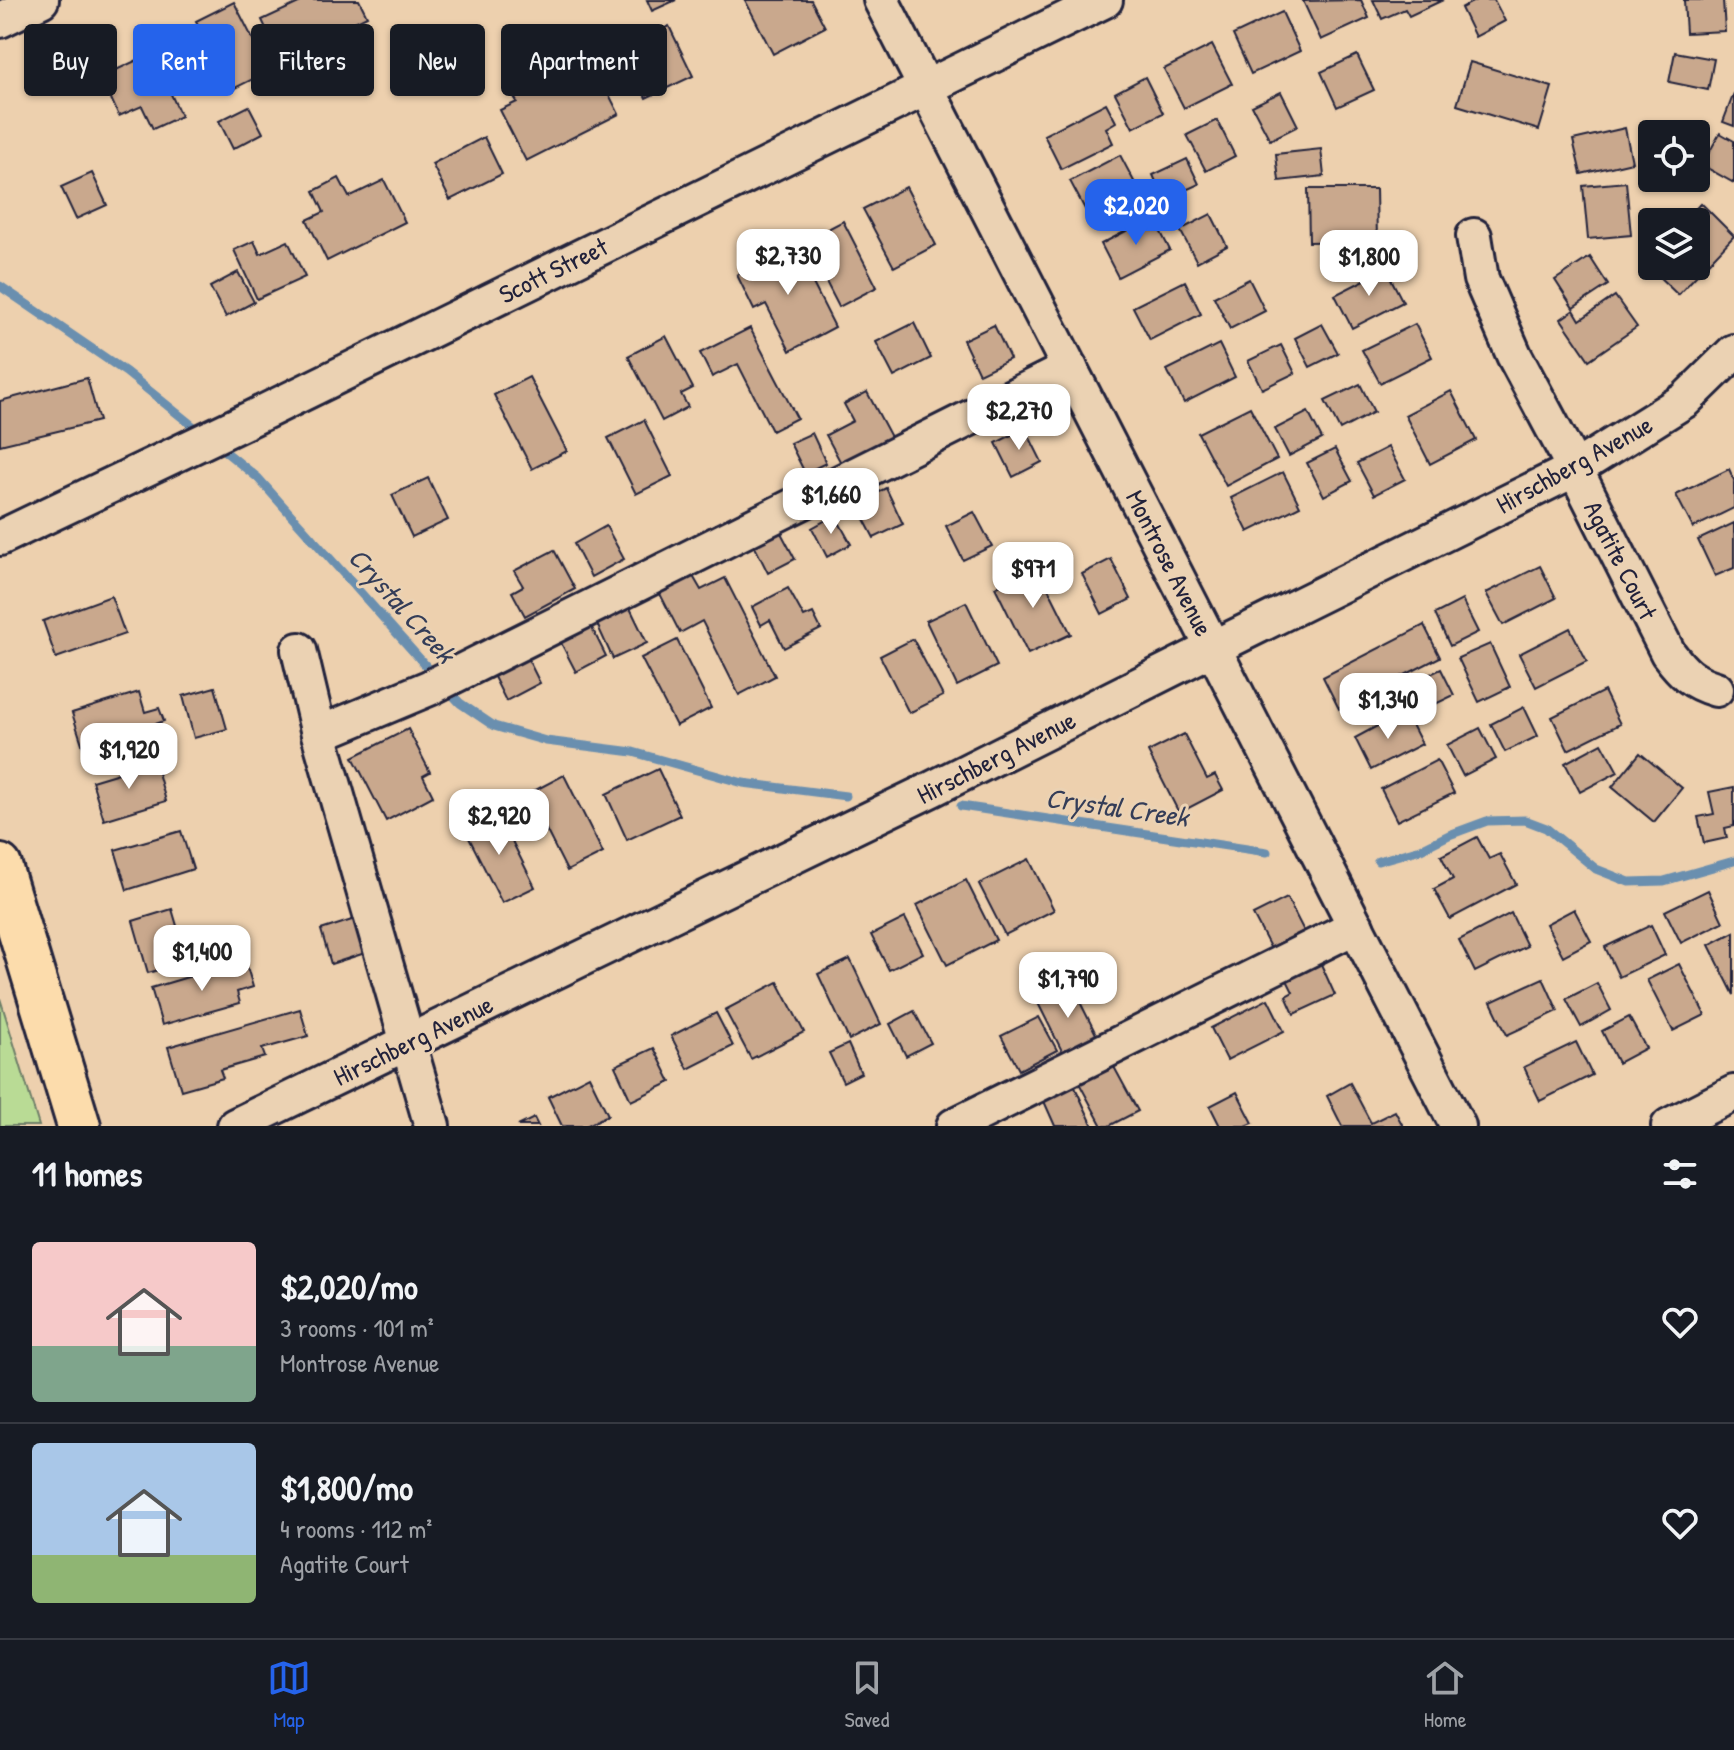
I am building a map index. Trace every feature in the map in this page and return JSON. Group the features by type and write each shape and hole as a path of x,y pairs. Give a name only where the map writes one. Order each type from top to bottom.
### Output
{"main road":[{"path":"0,866 79,1126"}],"street":[{"path":"0,20 41,0"},
{"name":"Montrose Avenue","path":"881,0 1458,1126"},
{"name":"Scott Street","path":"0,538 252,418 1105,0"},
{"name":"Agatite Court","path":"1474,236 1481,279 1514,355 1668,653 1683,672 1698,684 1716,689"},
{"name":"Hirschberg Avenue","path":"235,1126 932,789 1575,469 1685,400 1734,352"},
{"path":"319,734 429,688 1070,368"},
{"path":"299,650 319,734 432,1126"},
{"path":"954,1126 1356,926"},
{"path":"1669,1126 1734,1093"}],"green space":[{"path":"0,998 39,1126 0,1126"}],"building":[{"path":"305,0 359,0 367,16 350,24 264,24 262,20"},
{"path":"647,0 676,0 652,11"},
{"path":"745,0 811,0 825,27 773,54"},
{"path":"1361,0 1369,18 1321,40 1303,1"},
{"path":"1373,0 1443,0 1409,16 1405,9 1382,19"},
{"path":"1476,0 1494,0 1505,21 1475,37 1461,8"},
{"path":"1684,0 1723,0 1725,31 1686,33"},
{"path":"234,2 251,36 251,80 235,88 235,24 198,24 196,21"},
{"path":"1282,12 1300,51 1251,74 1233,35"},
{"path":"667,27 693,76 667,88"},
{"path":"1212,45 1232,84 1184,108 1164,69"},
{"path":"1675,52 1714,59 1708,90 1669,82"},
{"path":"1357,55 1374,90 1337,107 1321,72"},
{"path":"133,62 133,96 172,96 181,116 153,129 142,106 119,116 110,96 117,96 117,70"},
{"path":"1470,62 1552,87 1539,130 1457,105"},
{"path":"1145,77 1163,113 1133,128 1115,93"},
{"path":"1281,92 1298,126 1270,140 1252,106"},
{"path":"1734,93 1734,126 1723,122"},
{"path":"514,96 610,96 619,114 526,161 500,110 517,102"},
{"path":"1106,103 1116,122 1106,128 1113,143 1061,169 1044,135"},
{"path":"249,106 263,133 233,149 219,121"},
{"path":"1217,120 1235,156 1206,171 1187,135"},
{"path":"1625,128 1632,162 1581,174 1573,140"},
{"path":"1720,133 1734,141 1734,183 1710,170 1710,151"},
{"path":"484,137 502,174 450,200 432,164"},
{"path":"1321,149 1324,176 1279,181 1276,154"},
{"path":"1120,155 1137,187 1087,213 1070,181"},
{"path":"1187,159 1199,184 1164,200 1153,175"},
{"path":"92,173 107,205 76,219 61,187"},
{"path":"339,178 349,197 384,180 405,222 327,261 307,220 324,212 314,191"},
{"path":"1626,182 1631,235 1588,239 1583,186"},
{"path":"906,187 936,245 894,267 863,209"},
{"path":"1308,189 1376,189 1377,241 1309,242"},
{"path":"1710,212 1734,236 1710,261"},
{"path":"1211,214 1227,246 1197,262 1180,230"},
{"path":"1153,217 1170,250 1118,277 1101,244"},
{"path":"843,221 877,287 839,307 805,241"},
{"path":"254,241 260,254 288,241 305,277 257,299 234,250"},
{"path":"794,246 835,327 790,351 766,304 754,310 737,275"},
{"path":"1590,257 1608,285 1573,308 1555,280"},
{"path":"1386,269 1403,302 1352,328 1335,295"},
{"path":"238,272 254,302 226,317 210,287"},
{"path":"1249,279 1265,311 1230,329 1214,297"},
{"path":"1662,280 1692,280 1678,295"},
{"path":"1185,281 1201,314 1150,340 1133,307"},
{"path":"1615,296 1637,327 1589,360 1561,319 1574,310 1580,320"},
{"path":"914,323 931,358 894,377 876,342"},
{"path":"1322,324 1338,353 1310,367 1295,338"},
{"path":"1415,324 1432,357 1380,383 1362,350"},
{"path":"994,325 1010,359 979,374 963,340"},
{"path":"750,328 797,418 772,431 738,364 712,377 700,353"},
{"path":"666,336 693,388 681,394 688,407 662,421 628,356"},
{"path":"1219,344 1235,377 1184,403 1167,370"},
{"path":"1281,345 1295,373 1262,389 1248,361"},
{"path":"529,377 567,451 532,469 494,395"},
{"path":"87,378 99,421 0,445 0,401"},
{"path":"1360,384 1374,412 1340,430 1325,401"},
{"path":"1451,391 1476,440 1430,464 1405,415"},
{"path":"867,392 891,437 841,463 826,435 853,421 844,404"},
{"path":"1250,407 1277,459 1226,486 1198,433"},
{"path":"1308,412 1322,439 1289,456 1275,429"},
{"path":"644,420 672,476 636,494 608,438"},
{"path":"1025,428 1042,462 1013,477 996,443"},
{"path":"812,433 826,463 805,473 790,443"},
{"path":"1388,447 1405,479 1374,495 1357,463"},
{"path":"1335,449 1352,481 1324,496 1307,463"},
{"path":"1729,469 1734,480 1734,508 1693,528 1676,495"},
{"path":"1283,472 1300,506 1248,532 1231,498"},
{"path":"428,478 448,520 412,537 392,495"},
{"path":"886,488 903,524 874,538 856,504"},
{"path":"974,512 992,546 963,560 946,526"},
{"path":"835,515 851,544 827,557 812,528"},
{"path":"1734,523 1734,568 1715,576 1698,540"},
{"path":"606,526 624,559 591,577 574,544"},
{"path":"779,529 795,559 768,573 753,543"},
{"path":"554,550 575,589 525,616 512,592 523,586 514,571"},
{"path":"1111,559 1131,599 1102,614 1082,574"},
{"path":"1037,566 1071,634 1028,654 995,587"},
{"path":"1540,566 1556,598 1503,625 1486,593"},
{"path":"690,571 701,590 725,578 775,676 739,695 702,621 680,633 657,588"},
{"path":"788,588 804,617 813,613 821,629 784,648 770,620 761,625 752,607"},
{"path":"111,596 125,634 56,658 43,621"},
{"path":"1462,600 1478,632 1450,646 1435,614"},
{"path":"966,602 997,666 957,686 926,621"},
{"path":"629,606 647,643 613,659 596,622"},
{"path":"1424,625 1440,657 1339,709 1323,677"},
{"path":"591,626 606,656 576,672 560,641"},
{"path":"1570,628 1587,661 1536,687 1519,654"},
{"path":"913,639 943,696 909,713 880,656"},
{"path":"677,640 711,708 676,726 641,658"},
{"path":"1490,644 1510,687 1479,702 1458,658"},
{"path":"523,649 540,683 506,701 489,667"},
{"path":"1441,669 1454,695 1419,712 1407,685"},
{"path":"215,687 227,729 194,738 183,696"},
{"path":"1604,691 1620,724 1568,750 1552,717"},
{"path":"139,692 145,712 159,708 164,721 147,727 149,733 85,753 72,713"},
{"path":"1524,707 1538,736 1505,752 1491,724"},
{"path":"1405,711 1422,744 1371,770 1355,738"},
{"path":"1480,728 1496,759 1463,776 1447,745"},
{"path":"408,729 430,772 423,776 433,796 386,821 353,757"},
{"path":"1184,734 1207,779 1215,775 1223,790 1179,813 1148,752"},
{"path":"1602,743 1618,772 1580,792 1565,763"},
{"path":"1640,753 1682,788 1654,822 1612,787"},
{"path":"1437,760 1454,793 1397,821 1381,789"},
{"path":"155,762 166,801 104,820 92,781"},
{"path":"658,769 680,815 627,840 606,794"},
{"path":"564,775 603,853 567,871 528,794"},
{"path":"1734,787 1734,826 1725,828 1727,838 1704,843 1698,817 1714,814 1709,792"},
{"path":"497,811 535,887 502,903 464,828"},
{"path":"181,831 193,869 127,890 115,850"},
{"path":"1477,837 1489,859 1500,854 1516,884 1450,919 1434,889 1453,879 1441,856"},
{"path":"1029,859 1054,910 1005,935 979,884"},
{"path":"966,880 996,940 947,965 917,905"},
{"path":"1708,890 1723,922 1681,943 1665,911"},
{"path":"1287,898 1304,931 1271,949 1253,915"},
{"path":"172,909 183,946 168,950 172,966 148,973 133,921"},
{"path":"1574,909 1591,941 1563,956 1546,924"},
{"path":"1511,913 1527,946 1475,972 1459,940"},
{"path":"905,918 923,953 889,970 871,935"},
{"path":"355,919 365,953 331,964 321,930"},
{"path":"1651,925 1665,955 1619,977 1605,947"},
{"path":"1734,932 1734,995 1709,945"},
{"path":"850,959 881,1024 849,1040 818,974"},
{"path":"245,960 253,987 237,992 240,1003 162,1025 151,988"},
{"path":"1320,962 1335,995 1294,1014 1286,996 1293,992 1286,978"},
{"path":"1679,964 1705,1015 1673,1031 1647,980"},
{"path":"1543,978 1558,1011 1507,1035 1491,1002"},
{"path":"778,982 804,1032 751,1059 725,1010"},
{"path":"1597,983 1611,1010 1581,1027 1566,999"},
{"path":"1072,986 1097,1036 1063,1053 1038,1003"},
{"path":"1268,999 1284,1031 1227,1060 1211,1028"},
{"path":"300,1009 308,1036 262,1049 265,1057 220,1070 223,1078 181,1090 168,1047"},
{"path":"914,1011 931,1043 906,1056 890,1024"},
{"path":"716,1013 733,1046 688,1069 671,1036"},
{"path":"1039,1017 1057,1050 1019,1070 1001,1036"},
{"path":"1629,1017 1646,1048 1618,1063 1602,1031"},
{"path":"1576,1042 1592,1075 1540,1101 1524,1067"},
{"path":"848,1044 861,1073 843,1082 829,1053"},
{"path":"654,1048 671,1082 631,1101 615,1066"},
{"path":"1113,1065 1138,1111 1109,1126 1102,1126 1079,1083"},
{"path":"589,1076 608,1115 586,1126 562,1126 548,1097"},
{"path":"1350,1083 1371,1123 1395,1111 1403,1126 1342,1126 1327,1096"},
{"path":"1074,1085 1093,1126 1055,1126 1043,1099"},
{"path":"1237,1092 1253,1123 1220,1126 1210,1106"},
{"path":"534,1118 538,1126 518,1126"}],"waterway":[{"name":"Crystal Creek","path":"0,286 126,372 204,435"},
{"name":"Crystal Creek","path":"216,444 258,478 436,677"},
{"name":"Crystal Creek","path":"446,688 460,703 494,726 546,741 633,752 743,783 846,796"},
{"name":"Crystal Creek","path":"961,806 1267,852"},
{"name":"Crystal Creek","path":"1378,861 1421,849 1487,821 1525,820 1546,828 1596,869 1629,882 1664,881 1734,861"}]}
